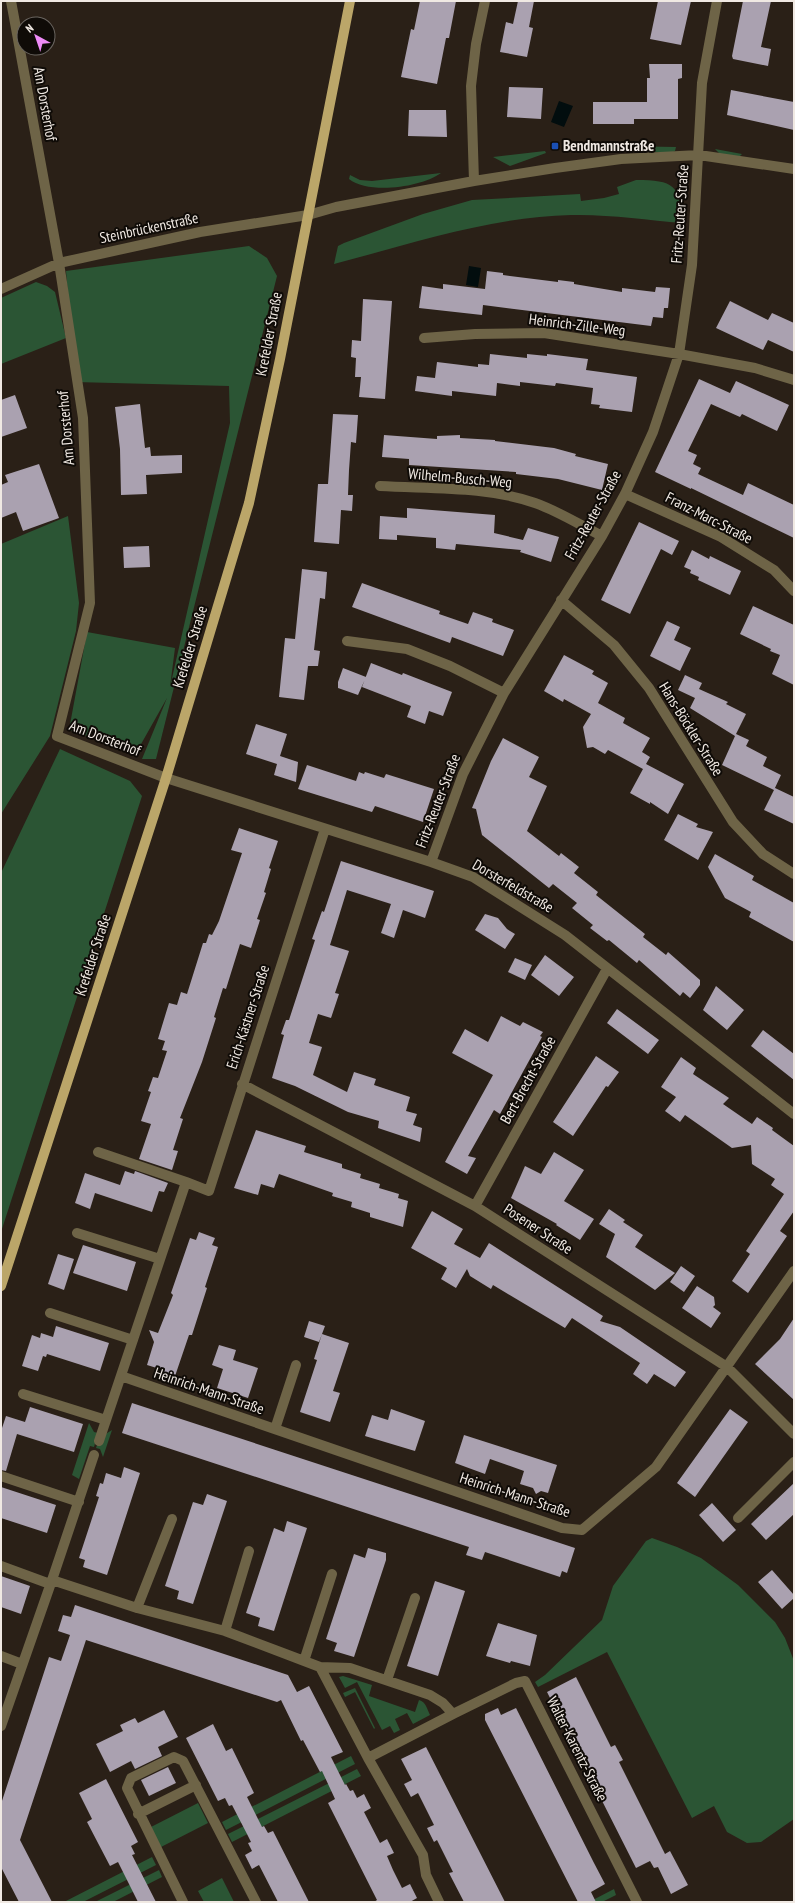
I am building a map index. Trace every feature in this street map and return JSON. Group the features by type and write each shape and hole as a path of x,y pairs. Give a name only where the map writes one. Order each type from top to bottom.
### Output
{"main road":[{"name":"Krefelder Straße","path":"1,1286 166,778 249,502 350,1"}],"street":[{"name":"Am Dorsterhof","path":"11,1 59,263 83,418 90,603 57,736 166,778"},
{"path":"474,181 471,86 476,44 486,1"},
{"name":"Fritz-Reuter-Straße","path":"431,862 463,774 504,693 602,536 625,494 653,432 679,354 692,265 702,83 717,1"},
{"path":"308,215 336,207 474,181 621,159 699,155 794,170"},
{"name":"Steinbrückenstraße","path":"1,289 59,263 200,232 308,215"},
{"name":"Heinrich-Zille-Weg","path":"424,338 475,334 544,333 679,354 755,368 794,380"},
{"name":"Wilhelm-Busch-Weg","path":"380,486 478,491 509,496 536,503 602,536"},
{"name":"Franz-Marc-Straße","path":"625,494 720,537 774,570 794,591"},
{"name":"Hans-Böckler-Straße","path":"562,600 614,646 649,688 738,828 763,854 794,874"},
{"path":"347,641 406,649 450,666 504,693"},
{"name":"Dorsterfeldstraße","path":"166,778 431,862 473,877 522,906 565,935 794,1114"},
{"name":"Erich-Kästner-Straße","path":"98,1152 209,1191 242,1084 325,829"},
{"name":"Bert-Brecht-Straße","path":"475,1206 608,969"},
{"name":"Posener Straße","path":"242,1084 475,1206 727,1367 794,1434"},
{"path":"99,1441 186,1182"},
{"path":"77,1233 160,1259"},
{"name":"Heinrich-Mann-Straße","path":"121,1376 562,1528 582,1530 656,1467 794,1271"},
{"path":"50,1313 133,1340"},
{"path":"275,1429 296,1365"},
{"path":"23,1394 106,1420"},
{"path":"1,1726 94,1456"},
{"path":"738,1518 794,1462"},
{"path":"1,1476 79,1502"},
{"path":"137,1608 172,1519"},
{"path":"225,1631 249,1551"},
{"path":"1,1566 137,1608 225,1631 320,1667 350,1668 387,1680 430,1695 443,1703 453,1714 368,1758"},
{"path":"304,1661 332,1574"},
{"path":"387,1680 415,1598"},
{"path":"1,1656 22,1664"},
{"path":"320,1667 368,1758 423,1855 426,1875 439,1902"},
{"name":"Walter-Karentz-Straße","path":"453,1714 516,1683 525,1681 637,1902"},
{"path":"183,1902 138,1814 127,1788 131,1778 174,1757 183,1761 256,1902"},
{"path":"138,1814 196,1785"}],"green space":[{"path":"618,146 676,147 675,151 671,153 618,149"},
{"path":"715,149 742,154 737,159 720,154"},
{"path":"545,151 546,153 510,166 493,157"},
{"path":"441,173 421,182 382,188 358,184 349,179 350,175 360,180 372,181"},
{"path":"636,180 659,181 673,187 680,200 683,223 599,215 541,217 481,226 421,240 334,264 338,246 344,243 423,214 472,200 580,194 581,201 604,198 619,194 617,187"},
{"path":"249,246 267,258 277,276 156,759 142,759 167,698 136,753 69,730 87,632 175,648 170,687 230,423 229,386 75,382 66,271"},
{"path":"36,282 47,286 55,292 66,338 1,364 1,298"},
{"path":"68,516 79,603 76,631 50,736 1,814 1,544"},
{"path":"60,749 130,781 142,796 1,1232 1,873"},
{"path":"89,1423 94,1432 98,1433 94,1447 90,1446 79,1479 72,1475"},
{"path":"112,1430 103,1457 100,1449 96,1448 101,1434 104,1435"},
{"path":"652,1538 701,1558 738,1585 775,1622 785,1638 794,1661 794,1819 761,1842 747,1843 727,1832 714,1806 692,1818 607,1652 538,1687 535,1682 545,1675 602,1620 613,1586 646,1541"},
{"path":"343,1676 372,1685 369,1696 415,1712 419,1700 426,1706 430,1715 413,1724 407,1713 395,1719 400,1730 394,1733 390,1726 382,1730 357,1682 345,1688 339,1677"},
{"path":"355,1688 375,1728 374,1729 355,1692 345,1697 343,1693"},
{"path":"351,1756 355,1764 226,1830 222,1822"},
{"path":"357,1769 361,1776 232,1842 228,1834"},
{"path":"198,1803 208,1823 161,1847 151,1827"},
{"path":"152,1857 156,1865 83,1902 64,1902"},
{"path":"159,1870 162,1877 113,1902 95,1902"},
{"path":"222,1878 234,1902 204,1902 198,1891"},
{"path":"614,1889 616,1895 602,1902 589,1902"}],"shaded area":[{"path":"559,101 573,106 564,127 551,122"},
{"path":"469,266 481,268 478,287 466,285"}],"building":[{"path":"420,1 456,1 449,38 446,38 437,84 401,77 411,29 414,30"},
{"path":"518,1 534,1 529,27 533,28 527,57 500,52 506,22 513,24"},
{"path":"658,1 691,1 681,45 650,39"},
{"path":"743,1 771,1 761,47 771,49 768,66 733,59 732,56"},
{"path":"649,64 682,64 682,78 678,79 678,119 634,119 634,124 593,124 593,102 647,102 647,78 650,78"},
{"path":"509,87 543,88 541,119 507,117"},
{"path":"731,90 794,102 794,130 727,115"},
{"path":"409,110 446,110 447,137 408,136"},
{"path":"487,271 503,273 503,275 558,282 558,280 574,282 574,284 622,292 622,288 655,292 656,287 670,288 668,308 664,308 663,318 653,317 651,326 483,305 482,315 419,308 422,286 443,289 443,284 485,289"},
{"path":"363,299 392,301 385,399 359,397 361,377 355,377 356,358 351,357 352,340 361,341"},
{"path":"730,301 768,320 772,313 794,323 794,352 768,340 763,350 716,328"},
{"path":"490,354 527,358 527,354 547,356 547,354 588,359 586,370 637,377 632,412 599,408 600,405 591,404 593,388 556,383 555,386 520,382 520,386 497,383 496,396 452,391 452,396 415,391 417,376 435,378 437,362 478,367 478,364 489,365"},
{"path":"699,379 730,393 736,381 789,405 777,431 742,414 740,417 711,404 688,451 697,455 693,464 701,468 698,474 743,495 748,483 794,505 794,538 655,472"},
{"path":"15,395 27,428 1,437 1,400"},
{"path":"140,404 145,448 150,447 151,456 182,455 182,473 146,475 147,494 121,495 120,449 115,407"},
{"path":"333,414 358,415 356,443 351,442 349,470 348,495 353,495 352,511 341,510 339,544 314,542 318,484 328,484"},
{"path":"384,435 437,439 437,436 460,435 460,438 495,440 554,448 576,454 575,456 608,464 602,490 558,479 516,474 516,472 409,465 409,459 382,457"},
{"path":"39,464 59,518 23,531 16,512 1,518 1,485 8,482 5,475"},
{"path":"407,508 495,515 494,533 523,540 528,528 559,537 551,562 520,552 521,550 456,544 455,550 436,548 436,538 397,535 397,540 379,539 380,516 407,518"},
{"path":"639,522 679,541 672,555 661,549 630,614 601,600"},
{"path":"149,546 150,567 124,568 123,547"},
{"path":"692,550 709,559 710,556 741,571 730,595 698,580 699,577 690,573 691,570 684,567"},
{"path":"302,569 327,572 325,599 320,598 314,650 320,651 318,666 308,666 304,700 279,697 285,638 295,639"},
{"path":"362,583 440,611 439,614 468,624 473,612 493,619 492,622 514,630 503,656 452,637 450,643 352,607"},
{"path":"753,606 794,625 794,685 772,674 780,655 740,634"},
{"path":"667,621 680,627 674,640 691,648 680,671 650,656"},
{"path":"564,655 594,671 592,674 608,683 598,703 625,718 623,723 650,738 642,752 650,757 646,764 684,784 668,814 650,802 650,804 630,793 643,769 608,750 605,754 593,747 587,748 583,727 591,714 564,699 563,702 544,691"},
{"path":"371,663 402,675 403,673 452,692 443,716 429,711 425,724 407,717 411,706 362,687"},
{"path":"343,668 366,677 358,695 338,688 338,682"},
{"path":"685,675 702,683 699,689 728,702 726,704 746,714 736,734 749,740 746,746 767,757 763,766 781,775 774,790 722,765 735,736 690,708 695,698 678,690"},
{"path":"256,724 287,734 280,756 298,762 296,782 274,775 277,764 246,754"},
{"path":"503,738 539,757 529,777 547,786 527,831 559,856 561,853 579,867 574,873 598,892 596,895 645,934 643,937 666,955 668,952 700,980 700,985 690,998 683,992 680,996 639,960 637,963 609,940 607,941 590,928 593,925 572,908 577,903 553,884 549,888 482,835 476,809 472,808 491,761"},
{"path":"307,765 356,781 359,772 364,774 365,772 384,778 386,774 434,789 423,822 375,806 372,812 298,789"},
{"path":"775,788 794,797 794,824 764,810"},
{"path":"678,814 698,824 696,827 713,832 698,860 664,840"},
{"path":"239,828 278,841 269,868 271,869 264,892 266,893 257,919 260,920 251,948 240,944 226,989 223,988 214,1017 216,1018 202,1062 180,1118 183,1119 173,1150 178,1151 172,1170 139,1159 151,1124 141,1121 151,1092 148,1091 153,1077 158,1078 167,1051 162,1050 165,1041 158,1039 169,1003 177,1005 181,992 187,994 203,943 206,943 209,934 212,935 219,921 242,853 231,850"},
{"path":"715,854 754,876 752,880 794,903 794,942 749,917 751,912 725,898 708,867"},
{"path":"341,861 434,891 425,918 403,910 394,938 381,933 391,904 347,890 330,945 349,951 335,993 339,994 331,1018 318,1014 309,1043 322,1047 313,1075 347,1092 354,1072 376,1079 374,1085 410,1097 406,1111 417,1114 413,1125 422,1128 420,1142 378,1128 379,1121 348,1112 295,1086 272,1078 284,1035 281,1034 286,1020 289,1020 315,940 312,939 322,911 324,912"},
{"path":"485,914 498,918 507,929 515,934 505,949 475,930"},
{"path":"545,955 574,977 559,996 531,975"},
{"path":"515,958 532,965 525,980 508,972"},
{"path":"716,986 744,1010 727,1030 703,1010"},
{"path":"617,1009 659,1040 648,1054 607,1023"},
{"path":"501,1016 520,1026 523,1022 543,1032 540,1036 542,1037 500,1114 494,1110 468,1156 476,1158 467,1174 445,1162 493,1075 452,1053 465,1029 488,1042"},
{"path":"763,1030 794,1054 794,1080 751,1046"},
{"path":"596,1056 619,1072 608,1087 606,1086 573,1136 553,1122"},
{"path":"681,1057 696,1068 693,1074 729,1098 723,1104 752,1124 757,1117 773,1128 772,1130 794,1146 794,1211 780,1231 787,1236 748,1293 732,1281 750,1254 746,1251 784,1194 771,1185 775,1179 752,1164 751,1145 732,1148 685,1115 680,1122 665,1111 676,1097 661,1087"},
{"path":"256,1130 306,1146 304,1152 342,1164 342,1168 361,1174 360,1178 380,1184 379,1188 399,1194 398,1198 408,1201 403,1227 370,1217 370,1213 351,1207 352,1202 332,1196 333,1193 279,1174 274,1188 261,1184 258,1195 234,1188"},
{"path":"554,1152 584,1170 564,1201 594,1219 580,1240 556,1225 557,1224 511,1198 525,1166 541,1174"},
{"path":"125,1171 134,1174 135,1171 168,1183 164,1192 159,1191 152,1212 95,1193 90,1209 75,1203 85,1173 120,1185"},
{"path":"609,1209 625,1220 623,1222 643,1235 635,1247 675,1273 655,1290 606,1257 615,1234 599,1224"},
{"path":"432,1211 463,1229 454,1244 480,1258 489,1243 603,1316 600,1321 620,1327 686,1372 675,1387 654,1374 647,1384 633,1374 640,1363 572,1318 565,1328 493,1285 491,1289 470,1276 467,1269 456,1288 441,1279 447,1268 411,1248"},
{"path":"199,1232 215,1238 212,1245 218,1247 192,1335 189,1335 173,1382 158,1377 160,1369 147,1365 154,1342 149,1330 158,1333 173,1295 171,1293 190,1238 196,1240"},
{"path":"83,1245 136,1262 127,1291 73,1273"},
{"path":"58,1254 74,1259 64,1290 48,1284"},
{"path":"681,1266 695,1276 684,1292 670,1282"},
{"path":"697,1286 714,1297 715,1305 713,1307 721,1313 711,1328 682,1308"},
{"path":"794,1318 794,1400 755,1364 780,1339"},
{"path":"309,1321 325,1326 319,1342 304,1337"},
{"path":"56,1326 109,1343 100,1371 47,1354 46,1357 43,1356 38,1371 22,1366 32,1335 40,1338 41,1333 53,1337"},
{"path":"322,1334 349,1343 333,1391 340,1393 330,1422 300,1412 317,1360 314,1359"},
{"path":"219,1345 236,1350 233,1360 258,1368 248,1398 217,1388 223,1369 212,1365"},
{"path":"132,1403 575,1548 567,1573 562,1571 560,1577 485,1552 482,1560 466,1555 469,1547 122,1433"},
{"path":"30,1407 83,1424 74,1452 17,1434 6,1471 1,1470 1,1431 6,1416 25,1422"},
{"path":"391,1409 425,1421 415,1451 365,1436 372,1415 388,1420"},
{"path":"730,1409 748,1422 695,1497 677,1483"},
{"path":"464,1435 557,1465 548,1493 541,1491 536,1494 533,1488 520,1484 524,1471 490,1459 485,1474 455,1463"},
{"path":"124,1467 140,1473 107,1575 83,1567 85,1560 79,1558 99,1497 96,1496 100,1483 103,1484 106,1473 121,1478"},
{"path":"794,1483 794,1514 766,1540 751,1524"},
{"path":"1,1487 56,1505 47,1533 1,1518"},
{"path":"207,1494 227,1501 193,1604 177,1599 179,1591 165,1586 193,1502 203,1505"},
{"path":"712,1503 736,1530 723,1542 699,1515"},
{"path":"287,1521 307,1528 274,1631 258,1626 260,1618 246,1613 274,1528 284,1532"},
{"path":"368,1548 386,1553 386,1560 354,1657 334,1651 337,1643 326,1639 354,1554 365,1558"},
{"path":"772,1570 794,1595 794,1598 782,1609 758,1582"},
{"path":"1,1576 30,1586 21,1614 1,1607"},
{"path":"435,1581 465,1591 438,1676 407,1666"},
{"path":"75,1605 288,1675 297,1692 309,1686 343,1752 331,1757 345,1785 346,1784 350,1791 353,1790 357,1798 364,1794 371,1808 364,1812 380,1843 387,1839 394,1853 387,1856 402,1888 410,1884 417,1898 410,1902 374,1902 377,1900 328,1803 335,1799 322,1771 320,1772 303,1740 301,1741 281,1700 277,1702 86,1640 20,1840 52,1902 19,1902 1,1867 1,1804 49,1657 61,1661 70,1635 58,1631 63,1615 71,1617"},
{"path":"498,1623 537,1635 530,1666 511,1661 510,1663 486,1656"},
{"path":"576,1677 611,1747 615,1745 623,1760 619,1762 665,1854 670,1851 688,1885 671,1894 658,1867 654,1868 650,1861 636,1868 547,1692"},
{"path":"498,1708 501,1715 516,1708 605,1884 591,1892 596,1902 578,1902 485,1720 485,1714"},
{"path":"164,1710 178,1737 158,1747 162,1756 135,1769 131,1761 110,1772 96,1744 123,1731 120,1725 135,1718 138,1723"},
{"path":"213,1724 226,1751 232,1748 254,1793 247,1797 262,1827 264,1826 268,1833 273,1831 309,1902 278,1902 259,1865 252,1869 245,1855 252,1851 248,1843 251,1842 247,1834 232,1805 229,1806 225,1798 218,1801 186,1738"},
{"path":"426,1747 505,1902 464,1902 449,1873 453,1872 437,1840 434,1842 427,1828 434,1825 418,1793 411,1797 404,1784 412,1780 401,1759"},
{"path":"168,1767 176,1783 149,1796 141,1780"},
{"path":"106,1779 138,1842 131,1846 135,1854 132,1855 156,1902 138,1902 118,1862 110,1866 87,1822 92,1819 79,1793"}],"place":[{"name":"Bendmannstraße","path":"555,146"}]}
